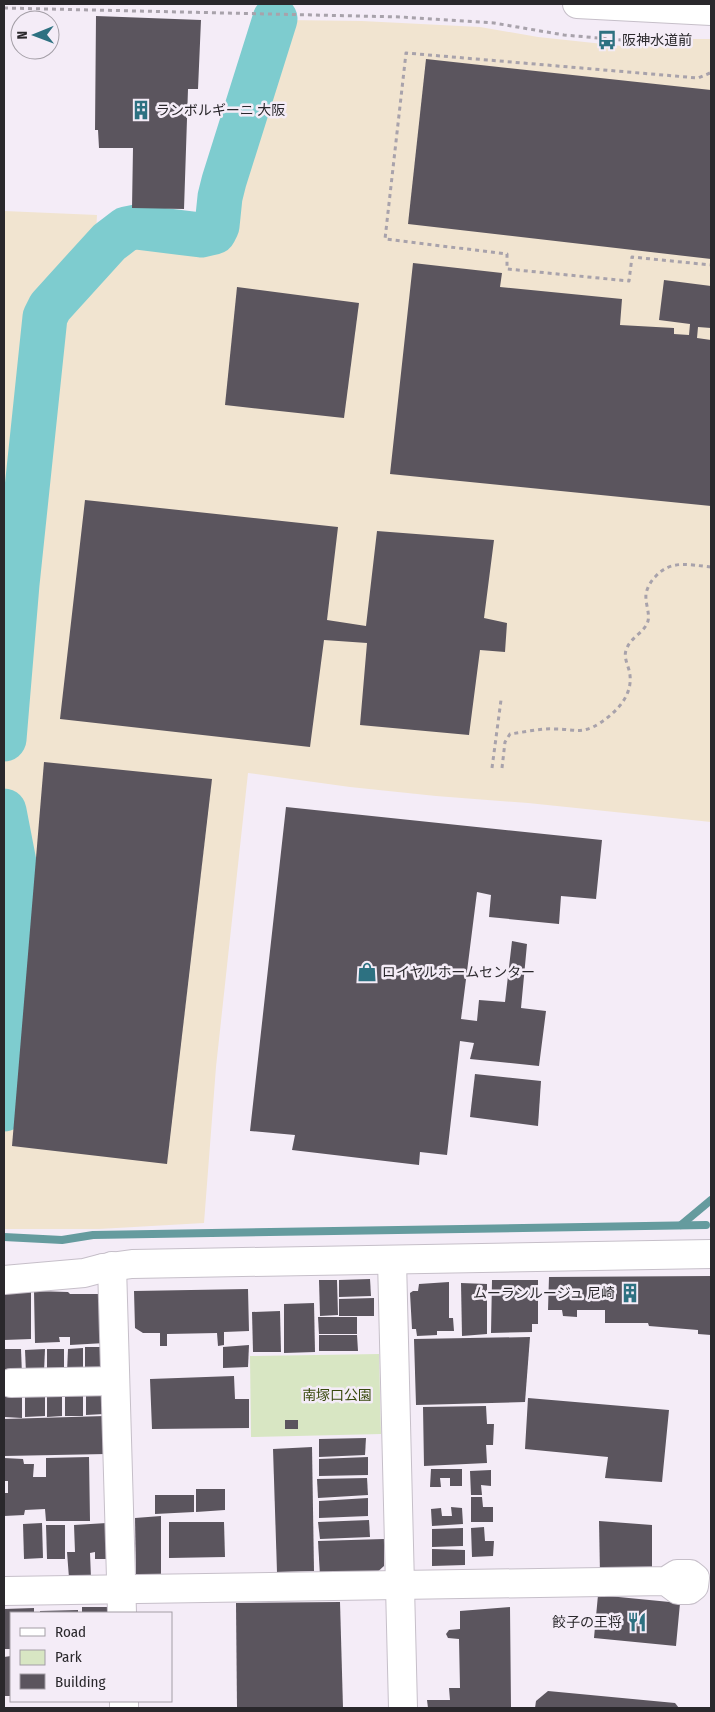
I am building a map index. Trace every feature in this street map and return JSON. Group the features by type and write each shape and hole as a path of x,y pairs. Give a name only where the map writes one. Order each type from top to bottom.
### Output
{"street":[{"path":"577,4 711,11"},
{"path":"4,1280 84,1273 108,1267 142,1264 711,1254"},
{"path":"392,1260 403,1708"},
{"path":"108,1267 115,1381 121,1602"},
{"path":"11,1383 115,1381"},
{"path":"4,1592 121,1602 400,1585 666,1581"}],"path":[{"path":"4,8 402,17 494,23 564,35 622,40 657,36"},
{"path":"710,73 698,78 406,52 385,239 507,254 507,268 629,281 632,257 711,265"},
{"path":"502,768 505,742 510,734 556,728 578,732 598,724 615,712 626,698 630,684 626,648 643,630 648,621 646,594 651,581 661,570 672,564 711,567"},
{"path":"492,768 501,700"}],"shaded area":[{"path":"284,20 362,21 480,27 538,37 622,46 690,39 711,39 711,822 350,787 248,773 216,1067 204,1223 99,1229 4,1229 4,646 14,646 16,638 51,314 108,247 131,231 207,238 219,235 224,197"},
{"path":"4,211 97,215 95,250 49,297 38,333 6,637 4,637"}],"green space":[{"name":"南塚口公園","path":"379,1354 381,1434 251,1437 250,1356"}],"building":[{"name":"ランボルギーニ 大阪","path":"96,16 201,20 198,89 188,89 184,209 132,208 133,148 99,148 98,130 95,130"},
{"path":"426,59 711,90 711,259 408,224"},
{"path":"413,263 502,273 500,287 622,299 620,325 674,328 674,334 689,335 690,324 659,320 664,280 711,286 711,328 698,327 697,338 711,340 711,506 390,474"},
{"path":"237,287 359,303 344,418 225,405"},
{"path":"85,500 338,527 327,620 366,626 377,531 494,540 484,618 507,623 505,652 480,650 469,735 360,725 367,643 324,640 310,747 60,719"},
{"path":"44,762 212,779 167,1164 12,1146"},
{"name":"ロイヤルホームセンター","path":"286,807 602,840 596,899 561,896 559,924 489,917 491,895 477,892 461,1019 477,1021 479,1000 505,1002 512,941 527,944 521,1008 546,1011 539,1066 470,1059 474,1043 460,1041 447,1155 420,1152 419,1165 292,1150 295,1135 250,1131"},
{"path":"475,1074 541,1081 538,1126 470,1117"},
{"name":"ムーランルージュ 尼崎","path":"711,1276 711,1335 698,1334 698,1330 649,1326 648,1323 605,1323 605,1310 577,1310 577,1317 563,1316 562,1310 548,1310 549,1277"},
{"path":"370,1279 371,1296 339,1297 339,1280"},
{"path":"319,1280 337,1280 338,1315 320,1316"},
{"path":"492,1280 538,1280 538,1324 532,1324 532,1332 491,1333"},
{"path":"449,1282 449,1318 453,1318 454,1331 437,1331 437,1335 417,1336 416,1329 412,1329 410,1293 418,1291 419,1284"},
{"path":"461,1283 487,1284 487,1334 462,1336"},
{"path":"248,1289 249,1331 224,1332 224,1345 218,1346 217,1333 167,1334 167,1346 160,1346 160,1333 143,1333 135,1328 134,1291"},
{"path":"34,1291 104,1294 105,1343 70,1345 70,1337 59,1337 60,1342 35,1343"},
{"path":"31,1292 31,1339 4,1340 4,1294"},
{"path":"374,1298 374,1316 339,1316 339,1299"},
{"path":"314,1303 315,1352 284,1353 284,1304"},
{"path":"280,1311 281,1352 253,1352 252,1312"},
{"path":"318,1317 357,1317 357,1334 319,1334"},
{"path":"319,1335 357,1335 358,1351 319,1351"},
{"path":"530,1337 525,1402 416,1405 414,1339"},
{"path":"249,1345 248,1367 223,1368 223,1347"},
{"path":"85,1347 104,1347 104,1371 85,1371"},
{"path":"83,1348 83,1372 67,1373 68,1349"},
{"path":"4,1349 21,1349 22,1375 4,1375"},
{"path":"45,1349 44,1372 26,1373 25,1350"},
{"path":"47,1349 64,1349 64,1373 47,1373"},
{"path":"234,1376 235,1399 249,1399 249,1428 152,1429 150,1379"},
{"path":"25,1392 45,1392 45,1416 25,1417"},
{"path":"47,1392 62,1393 62,1416 47,1417"},
{"path":"65,1393 83,1393 83,1416 65,1416"},
{"path":"86,1393 102,1393 101,1398 105,1398 104,1414 86,1415"},
{"path":"4,1395 22,1395 22,1418 4,1416"},
{"path":"528,1398 669,1410 662,1482 605,1478 608,1457 525,1449"},
{"path":"486,1406 487,1424 494,1424 493,1445 486,1445 487,1463 424,1466 423,1407"},
{"path":"105,1416 106,1454 4,1456 4,1419"},
{"path":"285,1420 298,1420 298,1429 285,1429"},
{"path":"366,1438 365,1455 319,1457 319,1439"},
{"path":"312,1447 314,1571 277,1572 273,1449"},
{"path":"89,1457 90,1521 46,1521 45,1509 25,1510 24,1515 4,1516 4,1493 8,1493 8,1481 4,1481 4,1458 23,1459 24,1464 34,1464 33,1477 46,1477 46,1458"},
{"path":"368,1457 368,1475 319,1476 319,1459"},
{"path":"431,1469 462,1469 462,1486 450,1486 450,1478 440,1478 441,1487 430,1487"},
{"path":"491,1470 491,1486 481,1485 482,1495 471,1495 470,1471"},
{"path":"367,1478 368,1495 318,1498 317,1479"},
{"path":"196,1489 225,1489 225,1510 196,1512"},
{"path":"155,1495 194,1495 194,1512 155,1514"},
{"path":"471,1497 482,1497 483,1507 493,1507 493,1522 471,1522"},
{"path":"368,1498 368,1516 319,1518 319,1501"},
{"path":"451,1507 462,1508 463,1524 432,1526 431,1509 441,1508 442,1516 452,1516"},
{"path":"161,1516 161,1575 136,1574 135,1518"},
{"path":"369,1520 370,1537 320,1539 318,1522"},
{"path":"599,1521 652,1525 652,1573 600,1574"},
{"path":"169,1522 224,1522 225,1557 169,1558"},
{"path":"42,1523 43,1558 24,1559 23,1524"},
{"path":"107,1523 107,1559 95,1559 95,1552 90,1553 91,1578 69,1578 67,1552 75,1552 74,1525"},
{"path":"46,1525 65,1525 65,1559 47,1559"},
{"path":"484,1527 485,1541 494,1541 493,1556 472,1557 471,1528"},
{"path":"463,1528 463,1546 432,1547 432,1529"},
{"path":"384,1539 384,1566 374,1575 320,1576 318,1541"},
{"path":"432,1549 465,1550 465,1565 432,1566"},
{"path":"598,1595 680,1603 676,1646 594,1638"},
{"path":"340,1602 343,1708 237,1708 236,1603"},
{"path":"82,1607 109,1607 109,1612 82,1612"},
{"path":"510,1607 511,1708 428,1708 427,1700 450,1700 449,1688 460,1688 459,1639 448,1638 446,1634 449,1630 460,1629 460,1611"},
{"path":"34,1608 34,1612 10,1612 10,1649 4,1649 4,1609"},
{"path":"78,1610 78,1612 40,1612"},
{"path":"10,1656 10,1696 4,1696 4,1657"},
{"path":"548,1691 675,1703 679,1708 535,1708 536,1701"}],"waterway":[{"path":"4,739 17,584 45,317 50,307 109,242 126,229 136,227 201,235 214,232 217,226 224,181 275,19"},
{"path":"4,811 22,904 4,1109"},
{"path":"681,1225 711,1200"},
{"path":"4,1237 62,1240 93,1235 706,1225"}],"place":[{"name":"阪神水道前","path":"607,40"},
{"name":"ランボルギーニ 大阪","path":"141,110"},
{"name":"ロイヤルホームセンター","path":"367,972"},
{"name":"ムーランルージュ 尼崎","path":"630,1293"},
{"name":"餃子の王将","path":"637,1622"}]}
